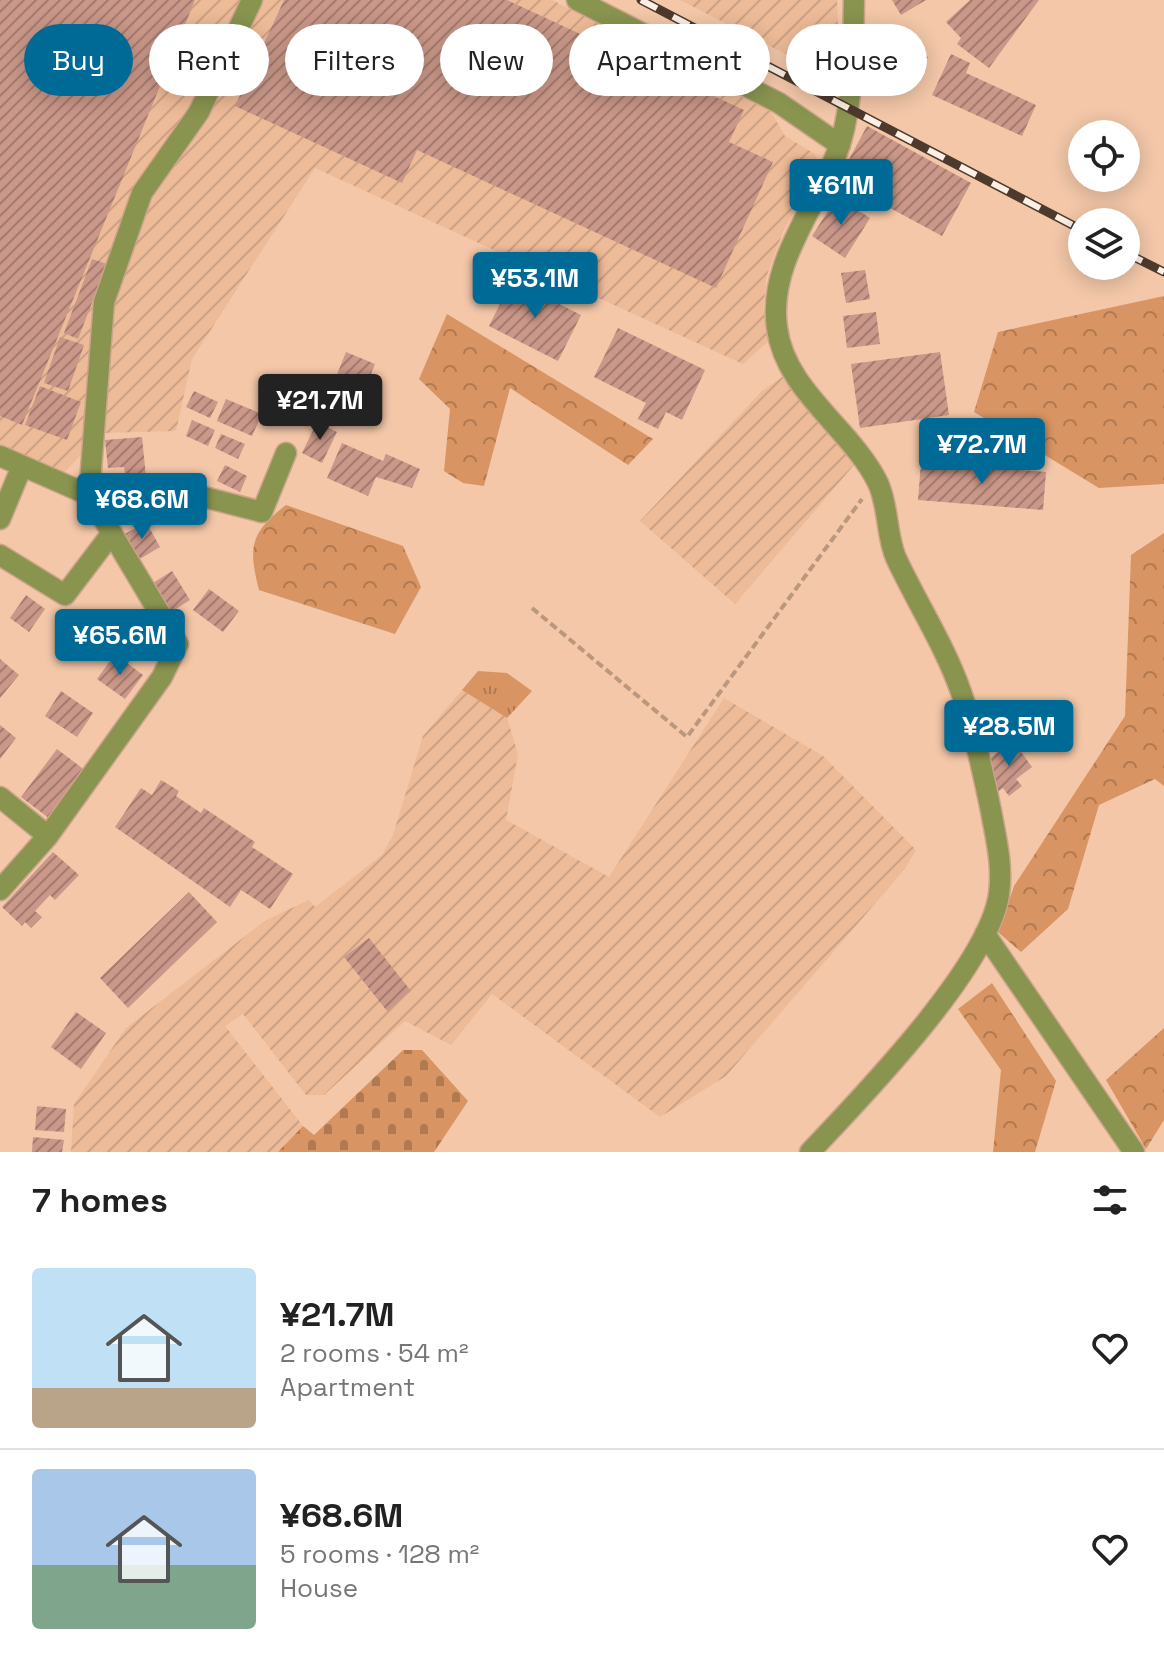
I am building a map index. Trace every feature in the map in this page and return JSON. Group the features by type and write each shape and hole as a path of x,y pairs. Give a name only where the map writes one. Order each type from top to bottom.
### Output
{"street":[{"path":"0,890 48,836 162,677 178,644 93,500 104,302 142,193 199,112 252,0"},
{"path":"577,0 779,103 840,145"},
{"path":"810,1152 956,984 985,934 999,896 1001,859 961,691 894,553 890,520 879,485 844,433 803,388 784,354 776,328 778,289 789,255 840,145 849,111 854,0"},
{"path":"0,456 93,500 165,487 262,512 286,453"},
{"path":"0,519 22,466"},
{"path":"0,555 65,595 112,533"},
{"path":"0,797 48,836"},
{"path":"985,934 1134,1152"}],"path":[{"path":"532,608 687,737 865,495 879,485"}],"shaded area":[{"path":"0,0 240,0 229,24 149,24 149,96 195,96 97,304 91,444 61,476 0,450"},
{"path":"260,0 552,0 599,24 569,24 569,96 740,96 771,112 785,136 815,154 819,166 783,232 767,275 763,310 771,339 743,364 315,168 192,359 176,431 104,433 111,305 150,197 206,96 269,96 269,24 247,24"},
{"path":"680,0 837,0 838,24 786,24 786,54 770,46 770,24 727,24"},
{"path":"785,375 854,465 735,604 640,521 762,391"},
{"path":"462,690 507,718 518,754 506,820 609,877 724,698 823,756 916,850 904,870 726,1076 660,1117 492,994 451,1045 405,1021 324,1095 306,1095 243,1014 225,1026 303,1126 278,1152 71,1152 74,1104 126,1028 266,920 309,900 315,907 382,855 393,835 423,736"}],"green space":[{"path":"1164,296 1164,484 1099,488 974,412 998,332"},
{"path":"447,314 653,439 628,465 510,388 484,486 463,483 444,471 450,409 419,379"},
{"path":"286,505 403,546 421,587 395,634 259,590 253,552 255,542 265,524"},
{"path":"1164,533 1164,786 1155,779 1099,805 1068,909 1021,952 998,932 1014,886 1125,716 1131,555"},
{"path":"478,671 507,673 532,691 507,718 462,690"},
{"path":"992,983 1056,1081 1035,1152 993,1152 1001,1070 958,1009"},
{"path":"1164,1028 1164,1120 1146,1149 1106,1080"},
{"path":"403,1050 422,1050 468,1101 434,1152 278,1152 303,1126 314,1135"}],"building":[{"path":"0,0 195,0 185,24 149,24 149,96 156,96 22,425 0,416"},
{"path":"284,0 507,0 569,29 569,96 714,96 744,110 729,142 773,162 716,288 417,150 402,183 235,106 240,96 269,96 269,32"},
{"path":"892,0 926,0 901,15"},
{"path":"970,0 1039,0 989,68 957,44 961,38 946,22"},
{"path":"951,54 970,63 966,73 1036,105 1022,136 932,95"},
{"path":"867,126 971,183 942,236 838,180"},
{"path":"837,197 870,218 845,258 812,236"},
{"path":"92,259 107,264 78,339 64,333"},
{"path":"865,270 870,299 846,303 841,273"},
{"path":"512,280 581,315 558,361 489,326"},
{"path":"876,312 880,344 847,348 843,316"},
{"path":"618,328 705,370 682,420 666,412 658,429 638,419 646,403 594,377"},
{"path":"60,337 84,345 68,391 44,383"},
{"path":"346,352 375,364 365,389 336,377"},
{"path":"940,352 949,415 860,428 851,364"},
{"path":"40,386 81,402 67,440 25,425"},
{"path":"194,391 218,402 210,418 186,407"},
{"path":"226,399 262,414 252,436 217,421"},
{"path":"192,420 215,430 208,446 186,436"},
{"path":"317,422 337,432 322,463 302,453"},
{"path":"221,434 245,444 238,459 215,448"},
{"path":"142,437 146,477 126,479 124,467 108,468 105,440"},
{"path":"342,443 383,461 386,454 420,469 412,488 376,477 368,496 327,478"},
{"path":"921,462 1046,472 1043,510 918,500"},
{"path":"225,465 247,476 240,492 217,481"},
{"path":"146,522 160,547 138,560 123,535"},
{"path":"172,571 190,600 171,612 153,583"},
{"path":"209,589 239,611 223,632 193,610"},
{"path":"26,595 45,609 29,632 10,618"},
{"path":"115,654 143,675 125,699 97,679"},
{"path":"0,659 19,675 0,698"},
{"path":"61,691 93,713 77,737 45,716"},
{"path":"996,714 1012,738 996,748 981,724"},
{"path":"0,725 16,738 0,759"},
{"path":"1013,741 1032,767 1016,779 1022,786 1009,796 1003,788 996,793 989,759"},
{"path":"57,749 86,771 50,819 21,797"},
{"path":"161,780 179,791 176,796 201,813 204,808 255,842 252,847 293,874 270,909 241,890 230,907 115,827 141,788 152,795"},
{"path":"53,852 79,875 55,900 50,895 35,911 42,917 31,928 25,922 22,926 2,907"},
{"path":"189,892 217,922 128,1008 100,978"},
{"path":"369,938 411,991 387,1011 344,957"},
{"path":"76,1012 106,1033 81,1069 51,1047"},
{"path":"37,1106 66,1109 64,1132 35,1130"},
{"path":"33,1137 64,1140 62,1152 32,1152"}],"railway":[{"path":"641,0 1068,223"},
{"path":"1140,260 1164,272"}]}
